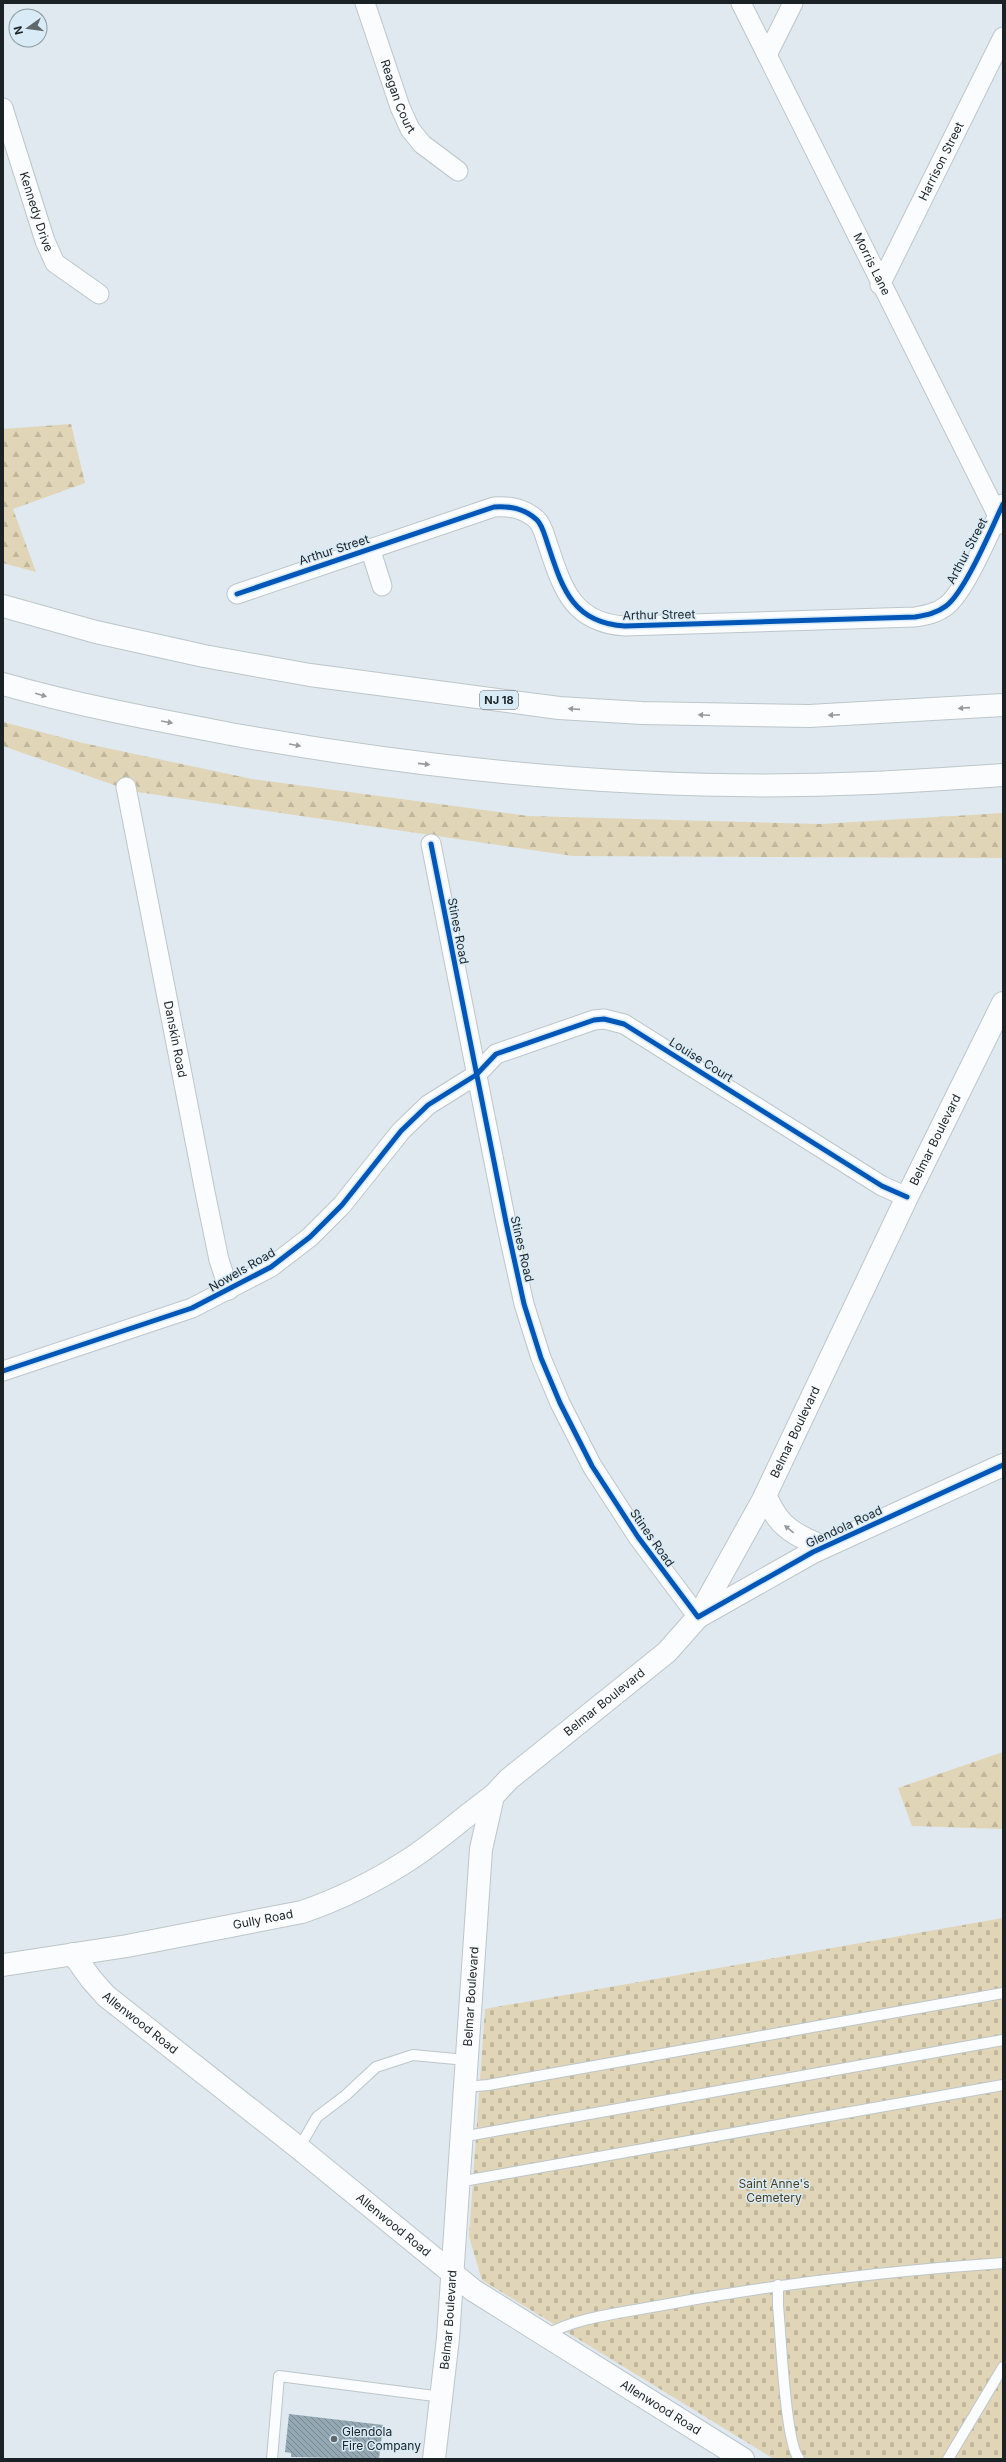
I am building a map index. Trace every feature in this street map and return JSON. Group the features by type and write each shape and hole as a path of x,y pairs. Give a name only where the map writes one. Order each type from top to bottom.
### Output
{"main road":[{"name":"NJ 18","path":"3,606 96,632 212,658 310,676 559,708 649,714 801,716 1003,705"},
{"path":"3,684 108,712 329,751 476,770 621,781 763,785 870,784 1003,775"},
{"name":"Belmar Boulevard","path":"434,2459 442,2397 452,2274 481,1849 493,1796 509,1779 667,1652 698,1617 765,1496 907,1197 1003,1003"},
{"name":"Glendola Road","path":"698,1617 823,1548 1003,1465"},
{"path":"765,1496 777,1518 795,1534 823,1548"},
{"name":"Gully Road","path":"3,1965 277,1919 327,1904 371,1882 410,1859 493,1796"},
{"name":"Allenwood Road","path":"73,1954 91,1979 106,1996 299,2148 452,2274 545,2336 743,2459"}],"street":[{"name":"Reagan Court","path":"365,3 400,107 410,129 422,144 458,171"},
{"name":"Morris Lane","path":"741,3 880,285 1001,515"},
{"path":"767,56 793,3"},
{"name":"Harrison Street","path":"880,285 1003,37"},
{"name":"Kennedy Drive","path":"3,108 45,241 55,263 99,294"},
{"name":"Arthur Street","path":"237,594 494,507 510,506 523,510 537,520 568,596 586,614 600,622 625,626 915,617 934,613 952,601 1001,515"},
{"path":"370,548 382,586"},
{"name":"Danskin Road","path":"126,787 205,1192 219,1260 229,1290"},
{"name":"Stines Road","path":"431,844 476,1075 524,1304 549,1378 592,1466 638,1537 698,1617"},
{"name":"Louise Court","path":"476,1075 496,1054 594,1020 615,1020 882,1186 907,1197"},
{"name":"Nowels Road","path":"3,1371 192,1308 271,1267 310,1237 342,1205 392,1142 417,1115 428,1105 476,1075"}],"lane":[{"path":"465,2087 488,2085 632,2060 1003,1993"},
{"path":"461,2137 1003,2040"},
{"path":"299,2148 317,2117 346,2095 376,2067 413,2055 466,2060"},
{"path":"458,2182 1003,2085"},
{"path":"545,2336 558,2328 620,2313 778,2286 1003,2263"},
{"path":"778,2286 778,2306 790,2434 795,2454 799,2459"},
{"path":"948,2459 1003,2368"},
{"path":"272,2459 279,2376 442,2397"}],"green space":[{"path":"71,424 85,483 13,509 36,572 3,563 3,429"},
{"path":"3,722 83,743 252,779 528,816 820,824 1003,813 1003,858 573,856 131,791 3,746"},
{"path":"1003,1752 1003,1829 912,1826 898,1788"},
{"name":"Saint Anne's Cemetery","path":"1003,1918 1003,2459 774,2459 482,2280 469,2237 485,2009"}],"building":[{"name":"Glendola Fire Company","path":"289,2414 383,2425 379,2459 291,2457 291,2453 285,2452"}],"cycle path":[{"path":"237,594 494,507 506,507 522,510 537,520 544,532 558,575 572,600 581,610 593,618 607,623 625,626 915,617 935,612 946,606 953,599 978,558 1003,504"},
{"path":"431,844 506,1222 524,1304 541,1358 560,1403 592,1466 638,1537 698,1617 813,1552 1003,1465"},
{"path":"3,1371 192,1308 271,1267 310,1237 342,1205 401,1131 428,1105 476,1075 496,1054 594,1020 604,1019 624,1024 882,1186 907,1197"}],"place":[{"name":"Glendola Fire Company","path":"334,2439"}]}
